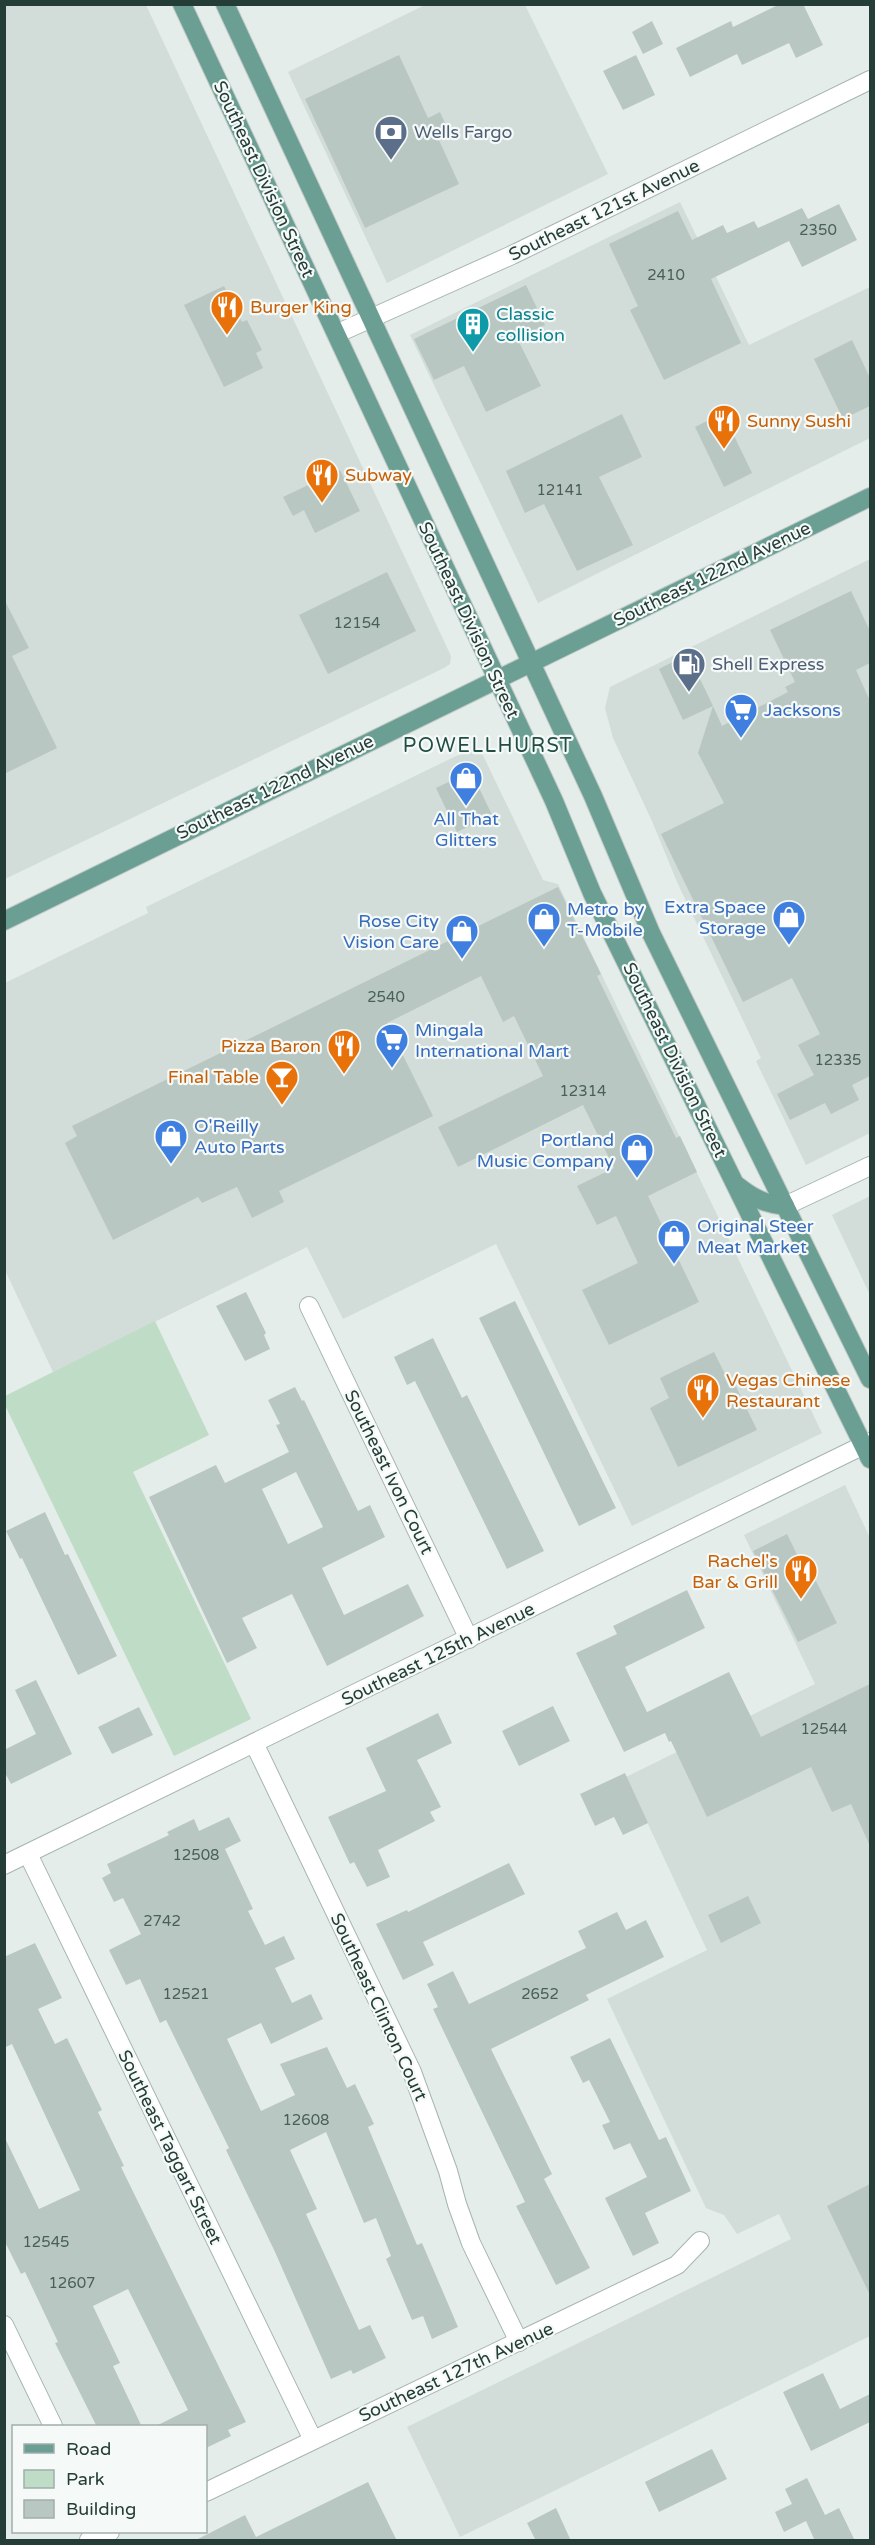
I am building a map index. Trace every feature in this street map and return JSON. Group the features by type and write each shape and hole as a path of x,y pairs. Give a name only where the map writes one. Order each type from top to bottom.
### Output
{"main road":[{"name":"Southeast Division Street","path":"182,4 554,801 592,893 868,1449"},
{"name":"Southeast Division Street","path":"225,4 593,796 651,933 870,1379"},
{"name":"Southeast 122nd Avenue","path":"4,921 870,497"},
{"path":"735,1182 753,1198 770,1205 785,1206"}],"street":[{"name":"Southeast 121st Avenue","path":"336,334 512,255 870,80"},
{"path":"785,1206 870,1166"},
{"name":"Southeast Ivon Court","path":"309,1306 470,1639"},
{"name":"Southeast 125th Avenue","path":"4,1865 868,1449"},
{"name":"Southeast Clinton Court","path":"254,1743 412,2072 471,2243 519,2342"},
{"name":"Southeast Taggart Street","path":"28,1854 313,2440"},
{"name":"Southeast 127th Avenue","path":"207,2492 677,2265 700,2241"},
{"path":"4,2325 53,2425"}],"shaded area":[{"path":"5,5 146,5 451,656 450,664 444,668 5,879"},
{"path":"425,5 525,5 608,174 387,283 288,72"},
{"path":"680,202 749,345 870,287 870,438 538,603 410,335"},
{"path":"870,559 870,1133 806,1165 756,1061 761,1058 677,882 652,821 613,738 605,708 610,687"},
{"path":"479,747 543,880 558,884 822,1433 632,1526 496,1244 343,1319 307,1247 53,1372 5,1270 5,983 148,913 146,907 454,757"},
{"path":"870,1196 870,1295 832,1215"},
{"path":"845,1485 870,1538 870,2336 460,2537 407,2427 791,2239 779,2214 737,2234 724,2215 706,2208 607,1999 707,1950 626,1777 815,1684 744,1535"}],"green space":[{"path":"155,1321 209,1435 133,1472 251,1719 174,1756 4,1403 5,1396"}],"building":[{"path":"780,4 803,4 823,45 796,58 789,43 742,65 737,54 690,77 676,48 731,21 733,27"},
{"path":"652,21 663,44 643,54 632,32"},
{"name":"Wells Fargo","path":"399,55 428,118 440,112 449,132 438,138 459,184 365,228 305,99"},
{"path":"636,55 655,95 623,110 603,71"},
{"path":"839,204 857,240 802,267 789,241 711,279 741,343 664,380 630,310 638,306 609,244 678,211 692,240 723,225 727,233 754,221 758,228 802,208 808,219"},
{"name":"Classic collision","path":"526,285 545,325 517,338 541,386 486,412 464,366 434,380 414,339"},
{"name":"Burger King","path":"224,286 242,322 247,320 262,350 256,353 263,368 224,387 184,305"},
{"path":"852,340 870,378 870,406 843,419 814,359"},
{"name":"Sunny Sushi","path":"723,413 752,473 724,487 695,427"},
{"path":"622,414 642,457 599,477 633,545 577,571 544,504 525,513 506,471"},
{"name":"Subway","path":"340,470 360,511 315,533 304,510 293,516 283,497"},
{"path":"387,572 416,631 328,674 299,615"},
{"path":"851,591 870,631 870,663 856,670 870,701 870,1076 852,1085 859,1100 831,1114 825,1103 790,1120 777,1094 814,1075 798,1045 820,1034 792,978 743,1002 661,834 724,803 698,753 713,706 722,726 788,692 785,687 795,682 770,630"},
{"path":"4,599 29,648 12,656 57,748 4,774"},
{"name":"Shell Express","path":"688,654 713,706 683,720 659,669"},
{"name":"All That Glitters","path":"471,771 492,815 457,832 436,788"},
{"path":"558,887 601,974 597,976 676,1138 680,1136 697,1172 648,1196 699,1302 609,1345 582,1290 638,1263 616,1216 597,1225 577,1186 614,1168 583,1105 458,1167 438,1127 543,1076 514,1016 503,1022 481,976 387,1023 433,1116 279,1191 284,1202 252,1218 237,1187 202,1203 198,1197 113,1240 65,1143 77,1136 72,1126"},
{"path":"246,1292 266,1333 264,1335 270,1349 245,1361 216,1306"},
{"path":"515,1301 616,1508 579,1526 479,1318"},
{"path":"433,1338 462,1398 467,1395 544,1551 507,1569 415,1381 407,1385 394,1357"},
{"name":"Vegas Chinese Restaurant","path":"714,1352 726,1376 730,1374 757,1430 678,1467 650,1408 669,1398 660,1378"},
{"path":"295,1387 302,1401 304,1400 358,1511 370,1505 385,1537 322,1568 344,1615 408,1584 424,1616 327,1666 292,1594 242,1618 257,1648 227,1663 149,1497 216,1465 225,1483 289,1452 276,1425 280,1424 268,1400","holes":["296,1472 323,1527 288,1544 262,1489"]},
{"path":"45,1512 117,1656 78,1675 22,1558 20,1559 6,1531"},
{"name":"Rachel's Bar & Grill","path":"787,1534 808,1577 813,1575 837,1623 798,1642 753,1551"},
{"path":"687,1590 705,1628 625,1667 647,1712 729,1672 761,1737 870,1684 870,1846 851,1804 832,1812 811,1767 707,1817 665,1733 624,1752 576,1653 617,1634 613,1626"},
{"path":"36,1680 72,1754 11,1784 4,1771 4,1750 36,1734 15,1690"},
{"path":"553,1706 570,1741 519,1766 502,1731"},
{"path":"139,1707 153,1735 112,1754 98,1727"},
{"path":"438,1713 452,1743 417,1760 441,1807 430,1812 435,1821 378,1850 390,1877 367,1887 354,1862 350,1864 328,1817 386,1791 366,1748"},
{"path":"625,1773 648,1823 623,1835 614,1817 595,1826 580,1794"},
{"path":"229,1817 241,1841 225,1849 253,1909 248,1911 265,1945 284,1936 295,1959 275,1968 292,2003 311,1994 323,2019 271,2044 261,2023 227,2039 261,2111 295,2095 280,2064 327,2047 347,2088 355,2084 374,2124 368,2127 417,2245 422,2243 458,2327 432,2339 423,2316 412,2320 386,2259 391,2256 376,2218 364,2223 326,2132 290,2150 317,2209 306,2214 359,2330 370,2325 386,2358 353,2374 351,2370 331,2379 275,2252 226,2150 229,2148 166,2020 160,2023 140,1979 126,1985 109,1950 141,1934 123,1898 114,1902 102,1878 111,1873 107,1864 169,1835 167,1832 194,1819 199,1831"},
{"path":"509,1863 525,1894 423,1942 434,1965 403,1980 376,1924 407,1910 408,1912"},
{"path":"748,1896 761,1923 721,1943 708,1915"},
{"path":"617,1912 626,1930 646,1920 664,1957 586,1995 589,2000 491,2049 552,2174 544,2179 590,2268 556,2285 516,2206 525,2202 433,2009 438,2007 427,1984 453,1971 469,2004 586,1948 578,1931"},
{"path":"35,1943 62,1998 38,2009 55,2044 67,2038 102,2110 98,2112 124,2166 121,2167 246,2422 228,2430 231,2436 207,2448 207,2425 158,2425 188,2410 128,2289 93,2306 120,2363 113,2366 141,2425 96,2425 55,2343 58,2342 25,2272 21,2274 4,2240 4,2136 39,2209 80,2190 12,2044 4,2048 4,1957"},
{"path":"610,2038 659,2140 666,2137 691,2191 645,2213 659,2243 633,2256 605,2198 647,2177 630,2143 614,2150 602,2125 610,2122 589,2080 583,2083 570,2057"},
{"path":"870,2184 870,2295 827,2206"},
{"path":"823,2373 840,2409 870,2394 870,2422 811,2451 783,2392"},
{"path":"712,2449 727,2479 659,2512 645,2482"},
{"path":"807,2478 825,2515 839,2508 855,2541 815,2541 806,2521 784,2532 775,2512 792,2504 785,2489"},
{"path":"368,2482 397,2541 194,2541 245,2515 256,2537"},
{"path":"556,2508 571,2541 536,2541 527,2523"}],"place":[{"name":"Wells Fargo","path":"391,161"},
{"name":"Burger King","path":"227,336"},
{"name":"Classic collision","path":"473,353"},
{"name":"Sunny Sushi","path":"724,450"},
{"name":"Subway","path":"322,504"},
{"name":"Shell Express","path":"689,693"},
{"name":"Jacksons","path":"741,739"},
{"name":"All That Glitters","path":"466,807"},
{"name":"Extra Space Storage","path":"789,946"},
{"name":"Metro by T-Mobile","path":"544,948"},
{"name":"Rose City Vision Care","path":"462,960"},
{"name":"Mingala International Mart","path":"392,1069"},
{"name":"Pizza Baron","path":"344,1075"},
{"name":"Final Table","path":"282,1106"},
{"name":"O'Reilly Auto Parts","path":"171,1165"},
{"name":"Portland Music Company","path":"637,1179"},
{"name":"Original Steer Meat Market","path":"674,1265"},
{"name":"Vegas Chinese Restaurant","path":"703,1419"},
{"name":"Rachel's Bar & Grill","path":"801,1600"}],"district":[{"name":"POWELLHURST","path":"488,746"}]}
